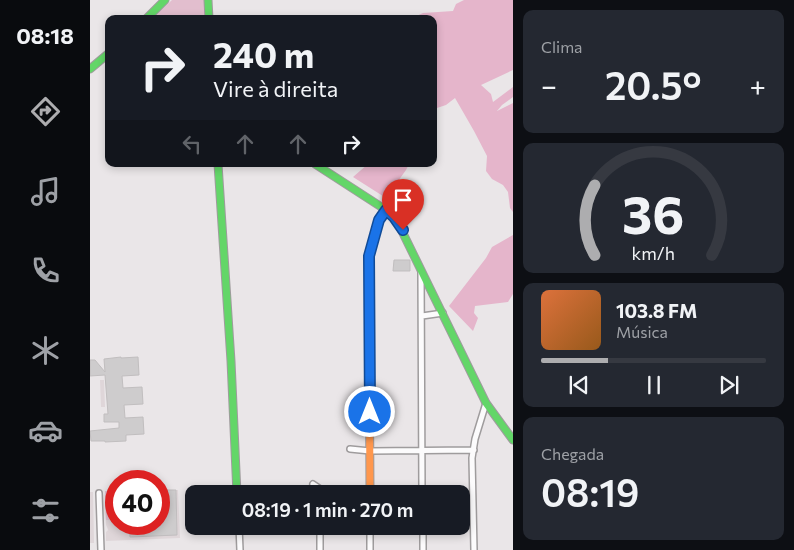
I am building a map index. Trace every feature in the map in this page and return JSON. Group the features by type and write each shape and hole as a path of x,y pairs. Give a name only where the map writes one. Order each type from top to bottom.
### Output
{"street":[{"path":"150,15 165,0"},
{"path":"208,0 209,15"},
{"path":"90,69 105,56"},
{"path":"218,167 238,485"},
{"path":"321,167 394,217 403,230 421,272 486,403 513,440"},
{"path":"370,485 369,256 379,220 386,210"},
{"path":"421,272 422,485"},
{"path":"422,316 442,313"},
{"path":"474,550 472,458 486,403"},
{"path":"350,449 370,451 474,450"},
{"path":"99,493 101,550"},
{"path":"239,535 240,550"},
{"path":"320,535 320,550"},
{"path":"370,535 370,550"},
{"path":"423,535 423,550"}],"shaded area":[{"path":"172,0 205,0 206,15 156,15"},
{"path":"464,0 513,0 513,70 481,85 491,94 493,102 513,87 513,97 497,111 513,103 513,212 510,208 508,192 503,185 492,179 486,171 487,156 455,98 446,105 437,108 437,15 419,15 453,11 456,4"},
{"path":"365,167 408,167 386,198 353,177"},
{"path":"513,235 513,294 508,302 475,306 474,313 478,318 473,331 449,306 486,258 492,247"},
{"path":"100,380 104,380 105,407 101,407"},
{"path":"170,490 178,490 180,538 106,541 106,535 170,535"},
{"path":"90,492 93,492 94,543 90,543"}],"building":[{"path":"394,260 410,260 410,271 393,271"},
{"path":"138,357 139,375 122,376 123,388 142,387 143,404 124,405 125,418 143,417 144,434 126,435 126,441 91,441 90,431 119,428 119,422 104,422 104,414 108,414 105,375 90,376 90,360 95,360 105,372 104,359"},
{"path":"170,490 176,490 177,535 130,537 130,535 170,535"}],"traffic: fast":[{"path":"150,15 165,0"},
{"path":"208,0 209,15"},
{"path":"90,69 105,56"},
{"path":"218,167 231,361 237,485"},
{"path":"320,167 386,210 398,223 486,403 513,440"},
{"path":"369,310 369,271 372,245 375,233 386,210"}],"traffic: slow":[{"path":"369,310 370,485"}],"route":[{"path":"370,412 369,256 379,220 386,210 394,217 403,230"}]}
